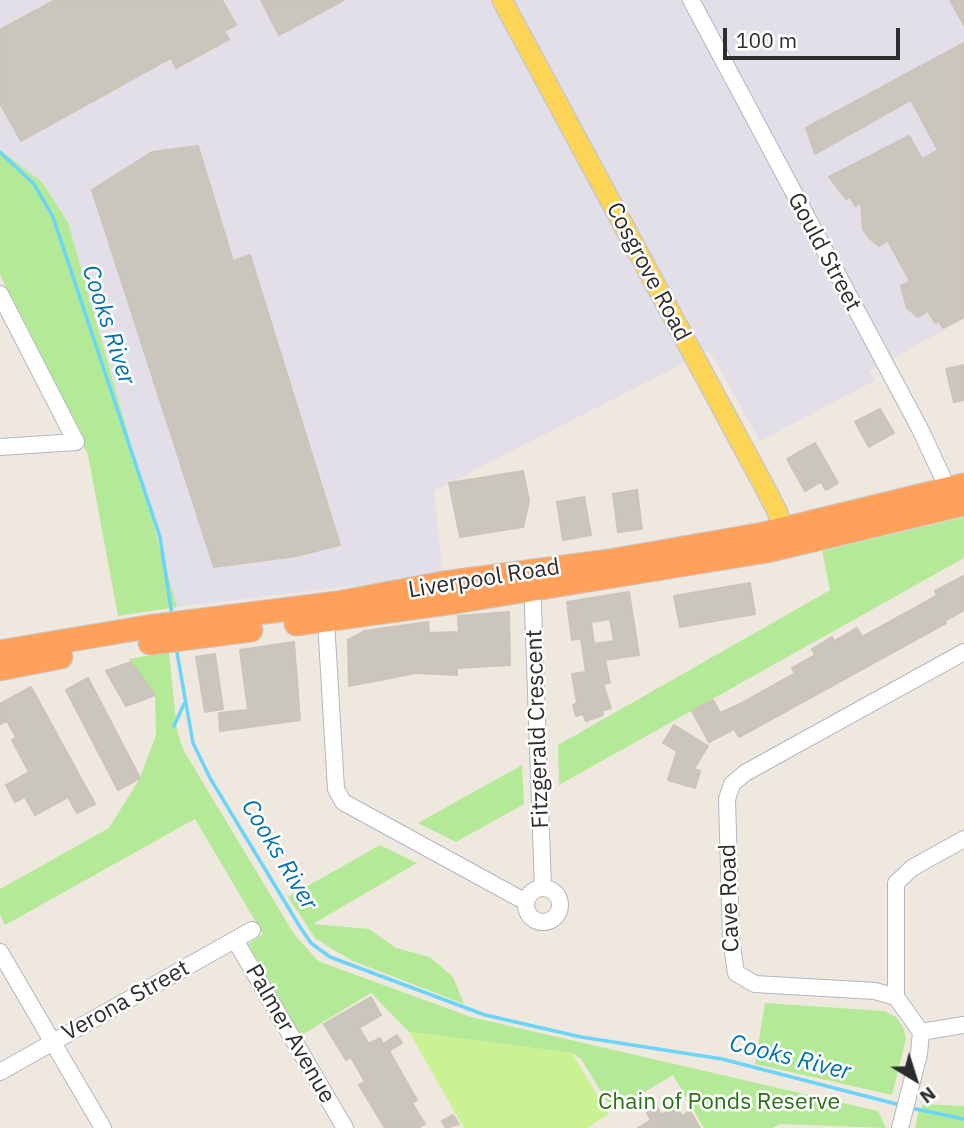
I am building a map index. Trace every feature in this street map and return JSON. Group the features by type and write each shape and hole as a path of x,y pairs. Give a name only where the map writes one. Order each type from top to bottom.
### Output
{"highway":[{"name":"Liverpool Road","path":"202,628 326,621 532,580 786,538 956,497"},
{"name":"Liverpool Road","path":"0,652 202,628 337,603 532,580"},
{"name":"Liverpool Road","path":"0,669 147,635"}],"main road":[{"name":"Cosgrove Road","path":"502,0 763,484 786,538"}],"street":[{"name":"Gould Street","path":"691,0 956,497"},
{"path":"0,294 76,442 0,447"},
{"name":"Fitzgerald Crescent","path":"326,621 336,789 343,802 526,902 528,915 538,923 545,923 556,917 561,904 559,898 543,888 532,580"},
{"name":"Cave Road","path":"896,997 875,991 755,984 736,973 731,939 727,799 732,784 746,773 964,652"},
{"path":"905,1114 919,1054 921,1032 896,997 896,883 912,868 964,839"},
{"path":"526,902 532,892 543,888"},
{"name":"Verona Street","path":"0,1072 251,930"},
{"name":"Palmer Avenue","path":"234,940 345,1128"},
{"path":"0,952 103,1128"},
{"path":"921,1032 964,1025"}],"shaded area":[{"path":"0,0 964,0 964,319 869,371 876,380 760,441 709,350 434,491 443,575 177,607 68,222 42,182 0,150"}],"green space":[{"path":"0,150 42,182 68,222 177,607 118,616 88,455 0,275"},
{"path":"964,517 964,558 559,785 558,745 830,590 822,551"},
{"path":"169,652 177,731 184,751 294,934 318,961 471,1017 878,1111 886,1128 780,1124 772,1128 704,1128 673,1075 613,1111 581,1059 572,1053 409,1032 371,993 300,1036 248,944 263,934 195,819 5,925 0,915 0,889 109,828 140,778 156,735 155,695 129,659"},
{"path":"522,765 524,804 456,842 418,823"},
{"path":"380,845 417,863 313,924 369,929 396,948 430,957 453,977 464,1004 353,961 332,949 315,938 288,897"},
{"name":"Chain of Ponds Reserve","path":"765,1003 884,1011 896,1017 903,1027 906,1039 892,1095 755,1064"},
{"path":"409,1032 572,1053 609,1114 587,1128 464,1128"},
{"path":"925,1104 964,1106 964,1128 915,1128 919,1110"}],"building":[{"path":"55,0 222,0 236,25 224,31 229,39 176,68 171,58 21,141 0,103 0,30"},
{"path":"261,0 344,0 279,35"},
{"path":"950,0 964,0 964,25"},
{"path":"964,43 964,317 943,328 939,321 935,323 928,311 918,317 907,308 901,286 910,281 888,241 879,246 868,237 863,229 861,203 855,206 850,197 846,199 829,177 909,136 922,159 938,150 911,100 815,154 806,128"},
{"path":"198,146 233,261 250,255 340,545 296,556 214,567 92,190 152,152"},
{"path":"964,365 964,400 954,402 946,369"},
{"path":"880,409 894,433 869,447 855,422"},
{"path":"815,443 838,483 826,490 821,482 805,491 787,459"},
{"path":"523,471 529,501 523,527 460,537 449,483"},
{"path":"637,490 642,529 618,532 613,494"},
{"path":"584,497 591,535 563,540 557,502"},
{"path":"964,576 964,610 945,621 946,623 739,737 734,729 709,742 692,711 713,700 720,713 740,704 795,673 792,668 815,655 812,649 832,637 834,641 857,628 862,637 937,595 935,591"},
{"path":"750,583 755,614 680,627 674,596"},
{"path":"629,592 639,655 605,660 610,683 603,684 611,708 602,711 603,715 586,721 583,714 576,716 573,705 577,703 572,674 586,672 581,638 572,640 567,602","holes":["610,619 614,641 594,644 591,622"]},
{"path":"509,612 510,665 457,668 457,675 416,673 349,686 348,640 365,631 428,622 429,633 459,632 458,616"},
{"path":"294,642 300,720 220,731 219,713 248,710 240,650"},
{"path":"215,654 223,709 205,712 196,657"},
{"path":"131,662 155,695 126,706 106,671"},
{"path":"88,678 140,778 118,790 66,690"},
{"path":"31,687 95,804 77,813 68,797 35,815 25,797 15,802 6,785 29,772 12,740 16,737 7,721 0,724 0,704"},
{"path":"674,725 708,746 694,769 700,771 695,788 668,780 677,751 663,743"},
{"path":"371,997 381,1015 359,1028 369,1044 380,1038 383,1044 397,1035 402,1043 389,1051 417,1100 412,1103 425,1124 418,1128 385,1128 359,1085 365,1082 351,1057 346,1060 324,1024"},
{"path":"676,1106 682,1116 690,1111 700,1128 638,1128 651,1120 647,1113 657,1107 661,1115"},
{"path":"453,1115 459,1124 446,1128 442,1121"}],"waterway":[{"name":"Cooks River","path":"0,152 34,184 53,217 160,537 172,615"},
{"name":"Cooks River","path":"176,647 193,743 210,778 300,927 311,943 330,957 485,1015 581,1037 722,1059 900,1105"},
{"path":"174,726 184,704"},
{"name":"Cooks River","path":"911,1108 964,1119"}]}
